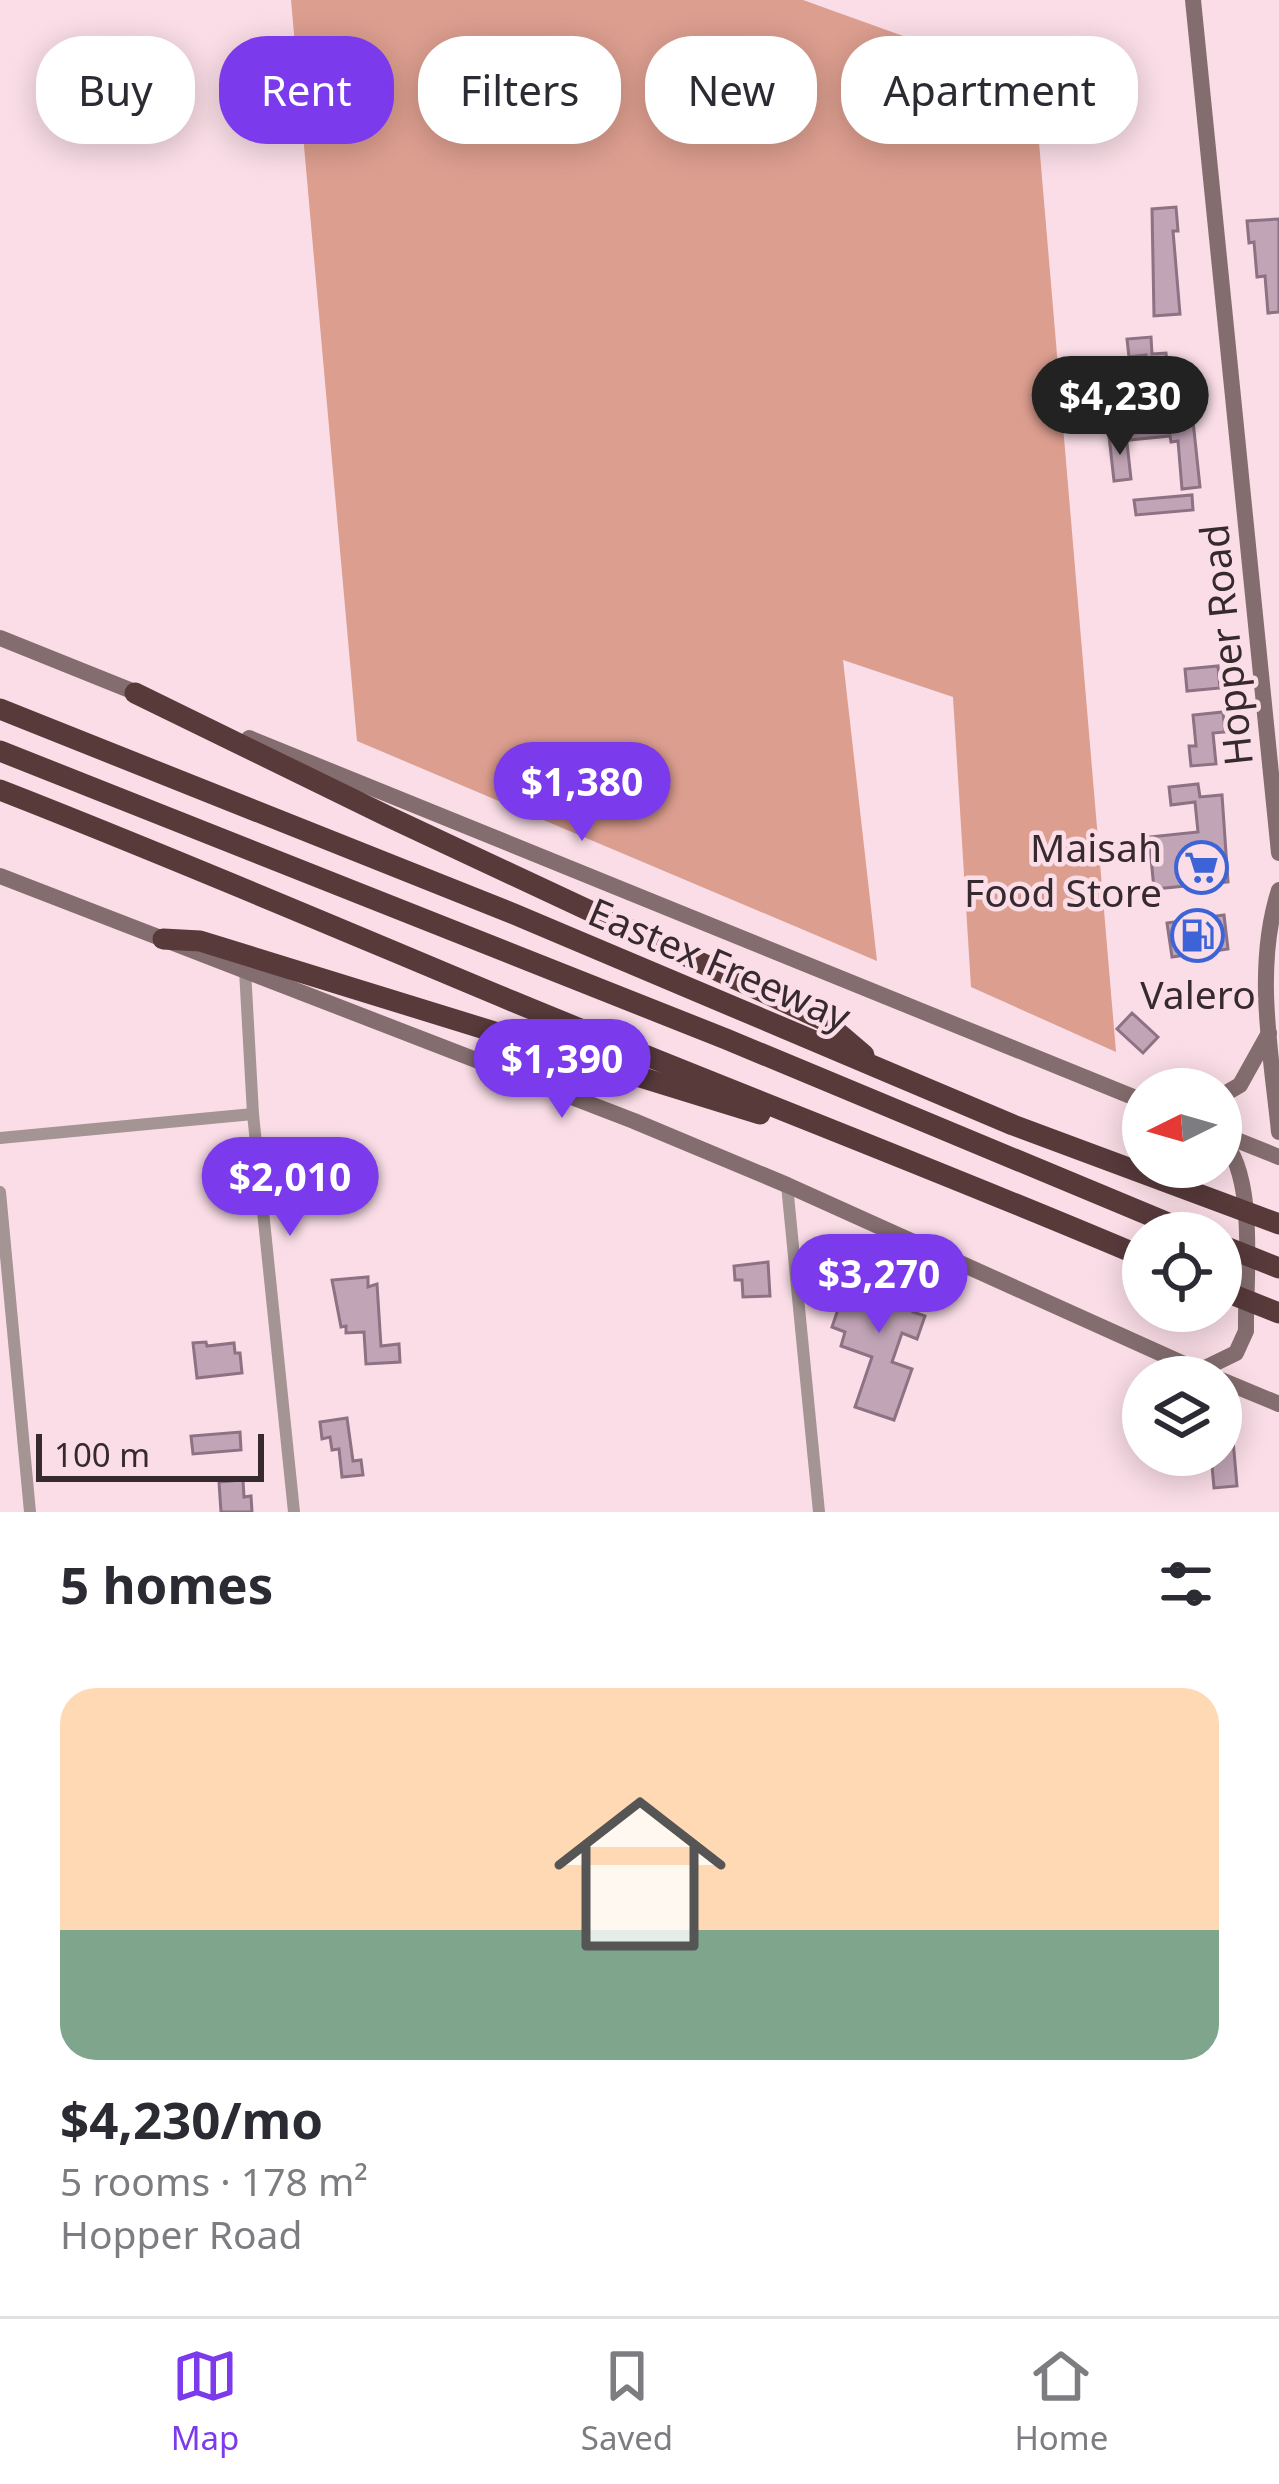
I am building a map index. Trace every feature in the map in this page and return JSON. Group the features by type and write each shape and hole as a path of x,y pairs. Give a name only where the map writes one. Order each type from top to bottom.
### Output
{"highway":[{"path":"135,693 823,1020 882,1071"},
{"name":"Eastex Freeway","path":"0,709 514,914 1012,1125 1279,1224"},
{"path":"0,751 726,1039 1142,1212"},
{"path":"0,790 1122,1248"},
{"path":"163,938 200,941 586,1057 968,1182"},
{"path":"1242,1253 1279,1268"},
{"path":"1242,1298 1279,1313"}],"main road":[{"name":"Hopper Road","path":"1193,0 1279,853"},
{"path":"0,638 1122,1092"},
{"path":"0,876 788,1185 1167,1356"},
{"path":"1279,890 1265,974 1279,1132"},
{"path":"1242,1081 1269,1032"},
{"path":"1242,1143 1279,1156"},
{"path":"1233,1356 1246,1331 1242,1176"},
{"path":"1242,1389 1279,1404"}],"street":[{"path":"245,970 253,1114 293,1512"},
{"path":"0,1138 253,1114"},
{"path":"788,1185 818,1512"},
{"path":"0,1192 30,1512"}],"shaded area":[{"path":"291,0 803,0 903,36 841,36 841,144 1039,144 1116,1052 971,987 953,697 843,660 877,961 357,741 304,144 394,144 394,36 294,36"}],"building":[{"path":"1176,207 1178,231 1173,231 1180,314 1154,316 1152,209"},
{"path":"1279,219 1279,312 1268,313 1265,276 1257,277 1247,221"},
{"path":"1151,337 1152,354 1166,353 1174,423 1193,421 1200,487 1182,489 1178,441 1171,442 1170,436 1129,440 1127,419 1141,418 1138,384 1148,383 1146,355 1129,357 1127,339"},
{"path":"1126,434 1131,479 1114,481 1109,436"},
{"path":"1192,495 1193,510 1136,515 1134,500"},
{"path":"1218,666 1220,688 1187,691 1185,669"},
{"path":"1223,712 1225,732 1213,733 1216,764 1191,766 1189,746 1196,746 1193,715"},
{"path":"1198,784 1200,797 1222,795 1228,882 1154,889 1149,837 1198,832 1195,802 1171,805 1169,787"},
{"name":"Valero","path":"1224,915 1228,949 1172,957 1167,923"},
{"path":"1132,1013 1158,1037 1143,1053 1117,1029"},
{"path":"768,1262 770,1296 743,1297 742,1280 735,1280 734,1266"},
{"path":"852,1268 920,1292 913,1312 925,1316 917,1339 902,1333 892,1362 912,1369 894,1420 855,1407 872,1357 841,1346 845,1332 832,1327"},
{"path":"368,1277 368,1287 377,1284 381,1346 399,1344 400,1362 366,1364 364,1332 346,1333 346,1326 341,1327 332,1280"},
{"path":"206,1342 207,1346 234,1343 242,1373 197,1378 193,1343"},
{"path":"347,1418 353,1461 361,1460 363,1475 342,1477 339,1449 332,1450 330,1437 322,1439 320,1422"},
{"path":"240,1432 241,1450 193,1454 191,1436"},
{"path":"1213,1476 1236,1476 1237,1486 1214,1488"},
{"path":"243,1480 244,1497 251,1496 252,1512 221,1512 219,1482"}],"place":[{"name":"Maisah Food Store","path":"1201,868"},
{"name":"Valero","path":"1198,936"}]}
